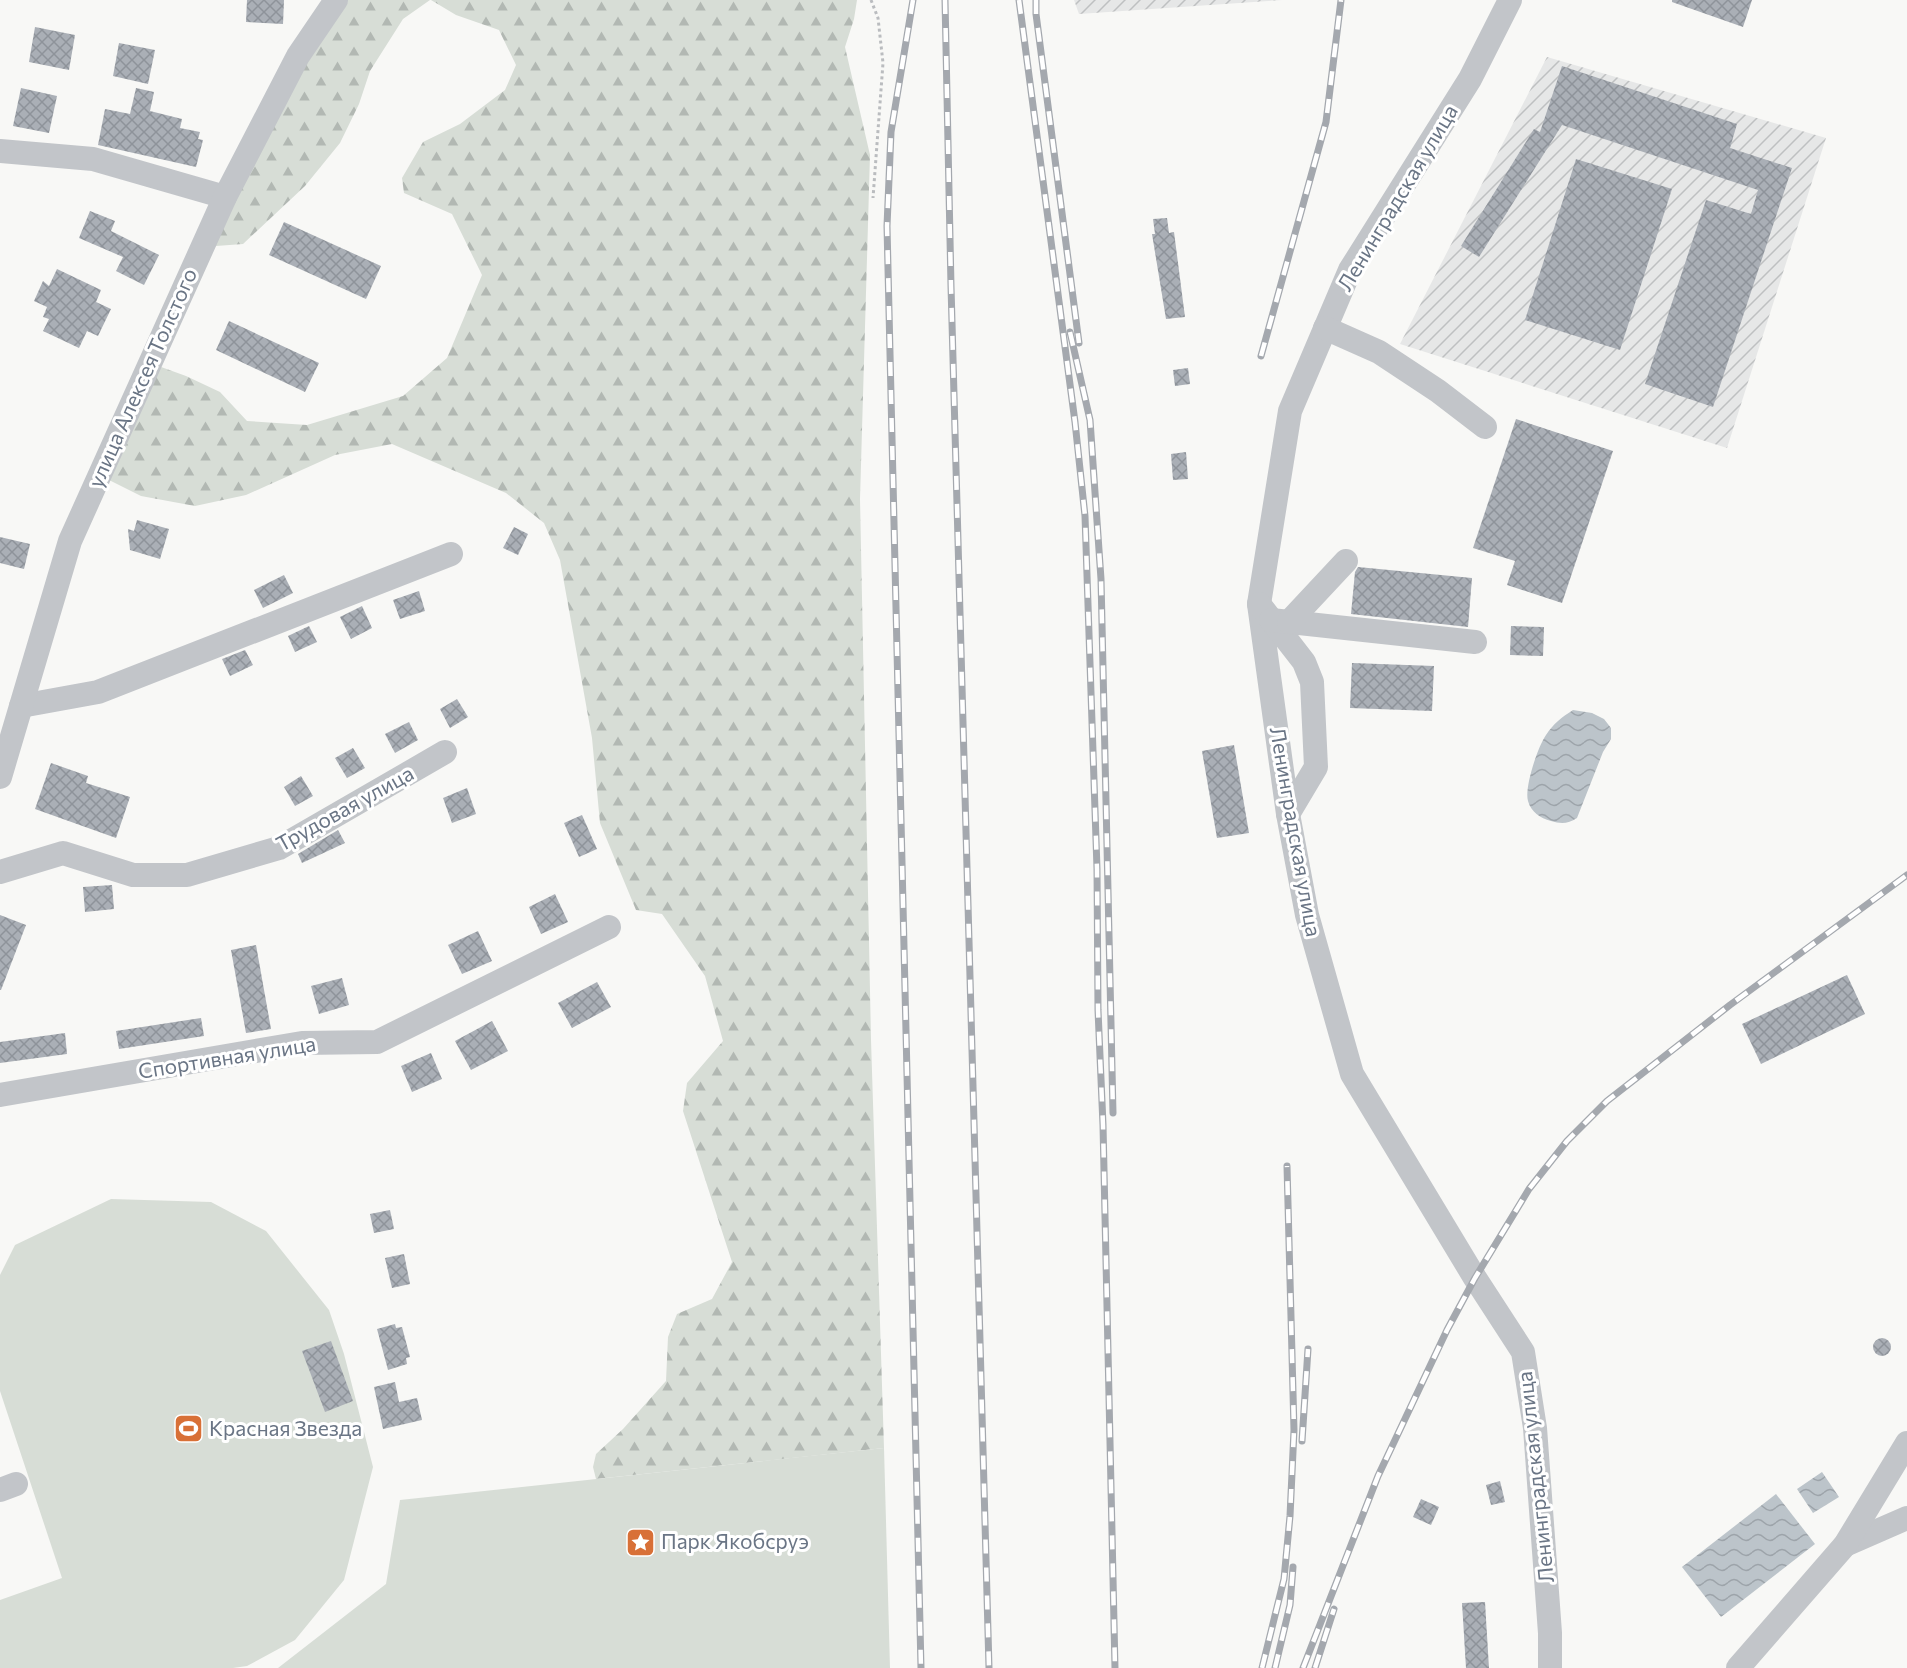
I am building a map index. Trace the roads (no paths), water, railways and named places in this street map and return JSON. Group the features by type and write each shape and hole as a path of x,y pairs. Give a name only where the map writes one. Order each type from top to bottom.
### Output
{"street":[{"name":"улица Алексея Толстого","path":"0,777 70,541 225,197 298,56 336,0"},
{"name":"Ленинградская улица","path":"1510,0 1470,79 1350,270 1290,411 1273,615 1288,814 1307,915 1352,1074 1475,1278 1523,1352 1535,1428 1550,1633 1550,1668"},
{"path":"0,151 93,159 225,197"},
{"path":"1325,328 1379,352 1438,391 1485,427"},
{"path":"21,706 98,692 451,554"},
{"path":"1273,615 1346,561"},
{"path":"1273,615 1475,642"},
{"path":"1273,615 1304,662 1312,682 1316,767 1288,814"},
{"name":"Трудовая улица","path":"0,872 63,853 133,875 187,875 279,848 445,752"},
{"name":"Спортивная улица","path":"0,1095 302,1043 377,1042 609,927"},
{"path":"1738,1668 1845,1545 1907,1443"},
{"path":"1845,1545 1907,1518"}],"water":[{"path":"1573,710 1592,713 1604,719 1611,728 1611,739 1603,752 1577,818 1558,823 1536,814 1529,805 1528,787 1532,767 1543,740 1561,718"},
{"path":"1822,1472 1839,1497 1813,1513 1797,1489"},
{"path":"1776,1494 1815,1544 1721,1617 1682,1567"}],"railway":[{"path":"913,0 891,132 887,226 921,1668"},
{"path":"945,0 989,1668"},
{"path":"1019,0 1075,422 1085,516 1097,869 1098,1010 1103,1125 1115,1668"},
{"path":"1036,0 1079,343"},
{"path":"1261,356 1326,122 1341,0"},
{"path":"1070,332 1090,420 1101,579 1113,1113"},
{"path":"1303,1668 1378,1476 1447,1330 1475,1278 1529,1189 1567,1141 1607,1101 1730,1005 1907,875"},
{"path":"1262,1668 1284,1579 1290,1516 1294,1430 1287,1166"},
{"path":"1302,1441 1308,1349"},
{"path":"1275,1668 1290,1605 1293,1567"},
{"path":"1315,1668 1334,1609"}],"place":[{"name":"Красная Звезда","path":"188,1429"},
{"name":"Парк Якобсруэ","path":"640,1542"}]}
